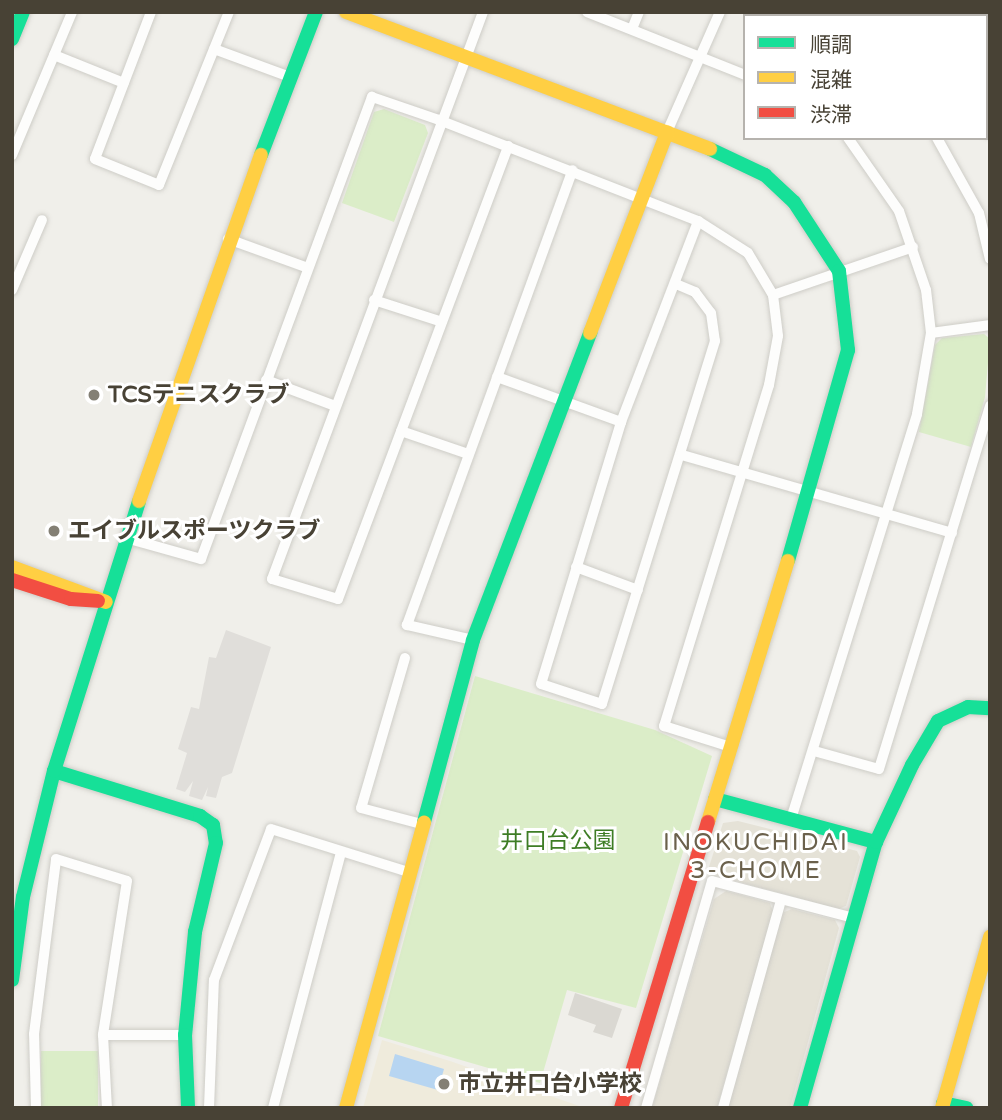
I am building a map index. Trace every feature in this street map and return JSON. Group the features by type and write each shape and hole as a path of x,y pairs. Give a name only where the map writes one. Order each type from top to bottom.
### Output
{"main road":[{"path":"12,39 23,12"},
{"path":"12,980 23,897 54,771 126,538 228,239 316,12"},
{"path":"346,12 667,132 765,175 794,202 839,271 848,350 809,493 621,1108"},
{"path":"346,1108 473,640 562,399 667,132"},
{"path":"12,567 106,602"},
{"path":"12,580 71,599 106,602"},
{"path":"800,1108 876,842 932,727 968,707 990,708"},
{"path":"54,771 200,816 213,825 216,843 195,932 185,1035 188,1108"},
{"path":"715,799 876,842"},
{"path":"966,1108 943,1105 990,937"}],"street":[{"path":"12,155 72,12"},
{"path":"151,12 95,159 159,185 229,12"},
{"path":"483,12 439,120 272,579 338,599 508,146"},
{"path":"587,12 743,74"},
{"path":"632,29 639,12"},
{"path":"667,132 720,12"},
{"path":"214,49 290,77"},
{"path":"54,55 124,83"},
{"path":"126,538 201,559 372,97 439,120 641,196 698,221 748,253 773,295 778,336 769,385 664,726 731,747"},
{"path":"791,819 917,414 931,333 913,247 899,211 858,147 850,140"},
{"path":"858,147 865,140"},
{"path":"938,140 979,213 990,259"},
{"path":"473,640 407,625 573,170"},
{"path":"12,290 43,220"},
{"path":"676,284 695,292 711,313 715,341 682,455 602,704 541,684 621,422 698,221"},
{"path":"228,239 308,268"},
{"path":"773,295 913,247"},
{"path":"374,300 442,322"},
{"path":"931,333 990,325"},
{"path":"497,377 621,422"},
{"path":"266,380 335,407"},
{"path":"814,751 879,769 990,406"},
{"path":"401,431 468,454"},
{"path":"682,455 952,533"},
{"path":"576,567 638,590"},
{"path":"405,658 361,808 421,824"},
{"path":"209,1108 214,980 271,829 408,872"},
{"path":"273,1108 341,853"},
{"path":"36,1108 34,1034 56,859 127,881 103,1035 107,1108"},
{"path":"646,1108 712,881 855,918"},
{"path":"723,1108 781,900"},
{"path":"103,1035 185,1035"}],"shaded area":[{"path":"226,630 271,647 232,773 222,777 216,798 206,796 208,787 202,800 189,796 193,781 185,792 176,789 187,753 178,749 191,707 199,709 209,657 216,658"},
{"path":"738,821 857,851 860,857 846,906 838,909 707,873 723,823"},
{"path":"726,891 770,903 773,912 717,1108 652,1108 714,899"},
{"path":"792,909 835,920 839,928 790,1108 728,1108 782,913"},
{"name":"市立井口台小学校","path":"382,1040 450,1061 585,1108 363,1108"}],"green space":[{"path":"861,12 990,12 990,66 988,14"},
{"path":"384,109 425,125 428,133 394,222 342,203 374,112"},
{"path":"984,334 990,339 985,397 971,447 919,432 935,345 942,338"},
{"name":"井口台公園","path":"475,676 655,730 712,756 636,1008 567,990 540,1083 378,1036"},
{"path":"41,1051 98,1051 98,1108 41,1108"}],"water":[{"path":"395,1054 444,1069 438,1090 389,1076"}],"building":[{"path":"575,993 622,1009 612,1038 593,1032 596,1025 568,1015"}],"traffic: fast":[{"path":"12,39 23,12"},
{"path":"261,155 316,12"},
{"path":"710,149 765,175 794,202 839,271 848,350 788,561"},
{"path":"424,822 473,640 590,333"},
{"path":"12,980 23,897 54,771 139,501"},
{"path":"800,1108 876,842 912,765 938,721 968,707 990,708"},
{"path":"54,771 200,816 213,825 216,843 195,932 185,1035 188,1108"},
{"path":"715,799 876,842"},
{"path":"943,1103 966,1108"}],"traffic: slow":[{"path":"346,12 710,149"},
{"path":"590,333 667,132"},
{"path":"139,501 261,155"},
{"path":"708,822 788,561"},
{"path":"12,567 106,602"},
{"path":"346,1108 424,822"},
{"path":"942,1108 990,937"}],"traffic: jam":[{"path":"12,580 71,599 98,601"},
{"path":"621,1108 708,822"}],"place":[{"name":"TCSテニスクラブ","path":"94,395"},
{"name":"エイブルスポーツクラブ","path":"54,531"},
{"name":"市立井口台小学校","path":"444,1084"}],"district":[{"name":"INOKUCHIDAI 3-CHOME","path":"756,857"}]}
